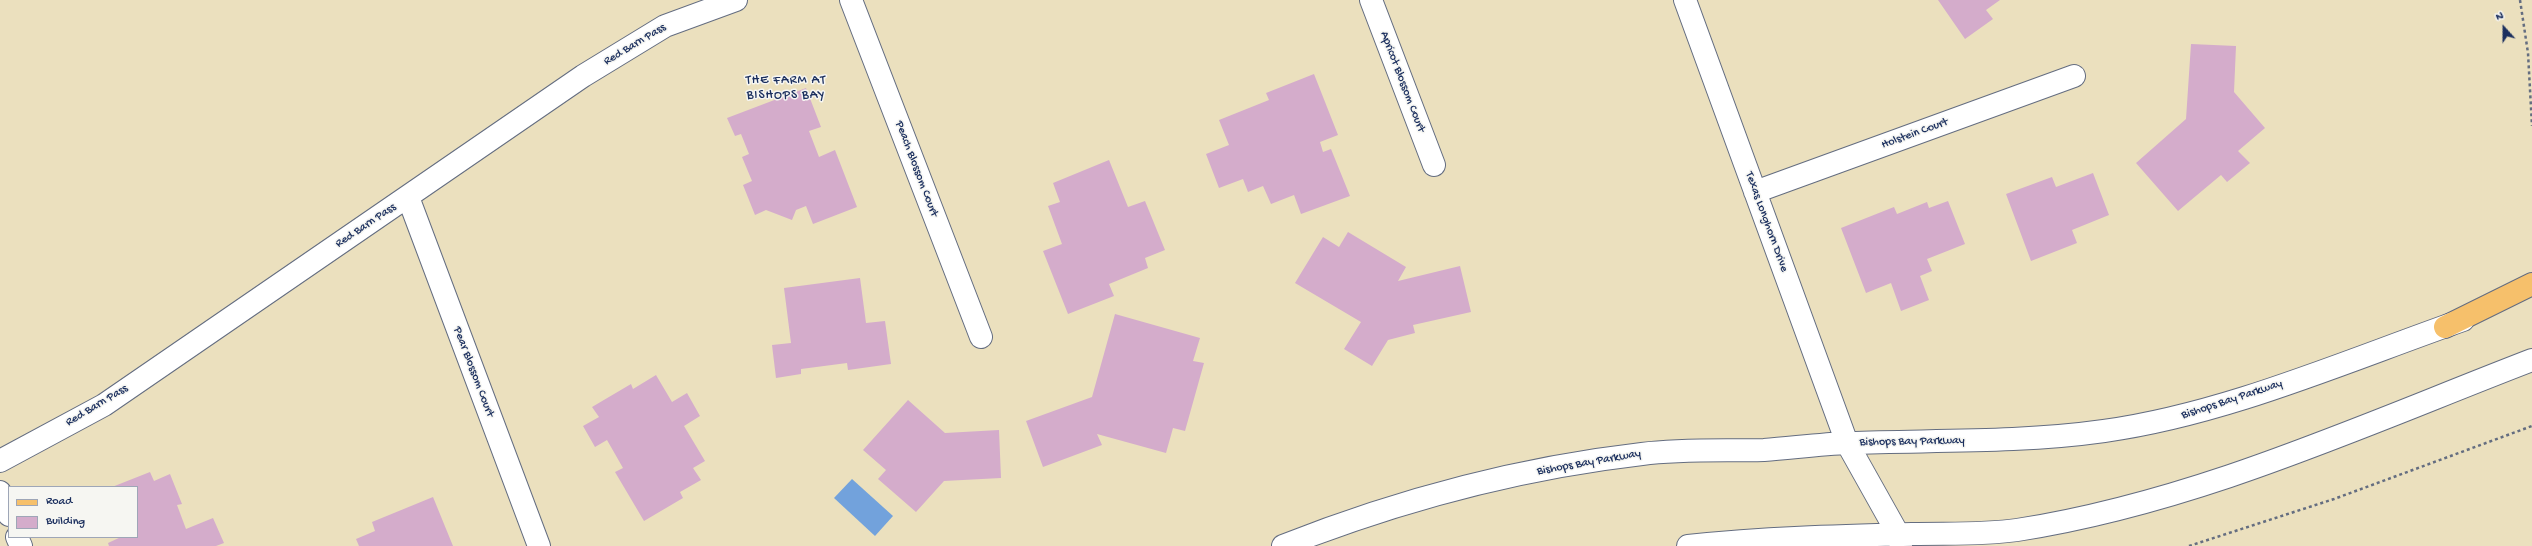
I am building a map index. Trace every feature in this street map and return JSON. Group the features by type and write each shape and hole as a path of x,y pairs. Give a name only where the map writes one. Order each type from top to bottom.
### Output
{"main road":[{"path":"2446,327 2532,284"}],"street":[{"name":"Red Barn Pass","path":"0,461 104,405 583,76 665,26 736,0"},
{"name":"Peach Blossom Court","path":"851,0 981,337"},
{"name":"Apricot Blossom Court","path":"1371,0 1434,165"},
{"name":"Texas Longhorn Drive","path":"1685,0 1846,443 1900,540"},
{"name":"Holstein Court","path":"1755,192 2074,76"},
{"name":"Pear Blossom Court","path":"408,197 539,546"},
{"name":"Bishops Bay Parkway","path":"1283,546 1335,527 1433,497 1572,465 1644,453 1766,450 1846,443 2047,437 2168,420 2214,408 2532,296"},
{"path":"1688,546 1777,538 1900,540 2014,531 2100,516 2160,499 2241,473 2532,360"},
{"path":"0,492 8,512"}],"path":[{"path":"2520,0 2528,54 2532,126"},
{"path":"2189,546 2334,499 2532,426"}],"water":[{"path":"852,479 893,516 875,536 834,498"}],"building":[{"path":"1938,0 2000,0 1986,10 1993,19 1965,39"},
{"path":"2191,44 2236,46 2234,92 2265,128 2238,151 2250,163 2227,182 2221,175 2178,211 2136,163 2186,119"},
{"path":"1314,74 1338,135 1320,142 1323,152 1331,149 1350,196 1301,214 1294,195 1271,204 1263,186 1248,192 1243,179 1219,188 1206,154 1229,145 1219,120 1269,100 1266,93"},
{"path":"806,88 821,127 809,131 819,157 835,150 857,207 813,224 806,206 796,210 792,220 766,210 755,215 743,185 752,181 742,157 749,154 741,134 735,136 727,118"},
{"path":"1109,160 1128,207 1145,201 1165,250 1145,258 1148,268 1109,284 1114,296 1068,314 1043,251 1062,244 1048,206 1060,202 1053,183"},
{"path":"2093,173 2109,215 2072,230 2077,243 2031,261 2006,194 2052,177 2056,187"},
{"path":"1948,201 1965,244 1927,259 1932,271 1920,276 1929,300 1901,311 1891,283 1866,293 1841,228 1894,207 1897,214 1927,202 1929,208"},
{"path":"1348,232 1406,267 1398,281 1460,266 1471,312 1413,325 1415,333 1388,340 1372,366 1344,349 1361,322 1295,283 1323,237 1339,247"},
{"path":"860,278 866,323 885,321 891,364 848,370 847,363 801,369 801,374 776,378 772,345 791,343 784,288"},
{"path":"1115,314 1200,338 1193,361 1204,363 1185,431 1173,428 1166,453 1097,434 1102,445 1043,467 1026,421 1092,397"},
{"path":"656,375 672,402 687,393 700,416 684,426 705,461 693,468 701,480 680,492 683,498 644,521 615,472 623,468 607,440 595,447 583,426 599,417 592,407 631,384 633,389"},
{"path":"908,400 945,433 999,430 1001,478 944,481 916,512 878,479 886,470 863,450"},
{"path":"150,472 154,481 170,474 182,504 177,505 186,529 213,518 224,543 216,546 109,546 108,543 119,538 138,538 138,486 115,486"},
{"path":"433,497 453,546 359,546 356,539 375,531 372,522"}],"district":[{"name":"THE FARM AT BISHOPS BAY","path":"786,88"}]}
